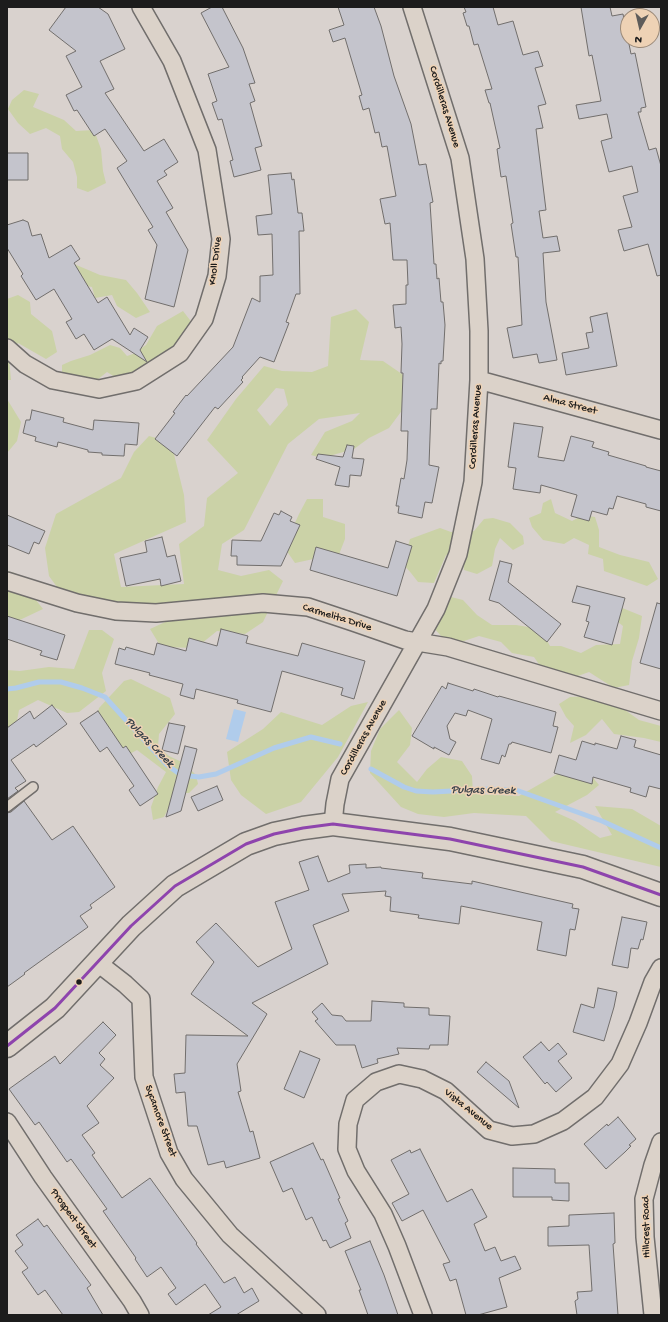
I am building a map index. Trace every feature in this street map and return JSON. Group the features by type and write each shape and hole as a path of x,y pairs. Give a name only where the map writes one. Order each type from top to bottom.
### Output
{"main road":[{"path":"7,1045 56,1008 131,926 175,886 246,844 274,834 333,824 450,839 575,865 661,895"}],"street":[{"name":"Knoll Drive","path":"7,348 25,364 53,380 99,389 136,381 180,353 204,319 217,276 221,238 207,150 172,61 141,7"},
{"name":"Cordilleras Avenue","path":"333,824 340,779 436,609 458,554 473,482 479,380 479,330 475,258 460,158 412,7"},
{"name":"Alma Street","path":"479,380 661,430"},
{"name":"Carmelita Drive","path":"7,581 77,603 116,611 156,613 263,603 308,607 405,640 448,646 661,711"},
{"name":"Sycamore Street","path":"98,963 125,984 140,999 144,1077 169,1153 184,1179 230,1235 317,1315"},
{"name":"Vista Avenue","path":"423,1315 397,1246 383,1214 356,1172 347,1148 348,1124 355,1100 376,1082 399,1074 422,1078 446,1091 489,1130 512,1136 534,1134 563,1121 595,1097 616,1070 629,1044 653,982 661,968"},
{"name":"Prospect Street","path":"7,1122 43,1177 132,1301 140,1315"},
{"name":"Hillcrest Road","path":"653,1315 645,1237 644,1199 652,1165 661,1142"}],"lane":[{"path":"7,807 33,787"}],"green space":[{"path":"24,90 39,94 33,107 64,120 76,131 94,130 101,149 103,171 106,183 88,192 77,188 77,177 73,162 62,149 60,136 46,128 30,134 18,123 8,109 12,100"},
{"path":"67,261 100,275 126,280 150,312 136,318 117,306 112,295 95,298 92,287 67,282"},
{"path":"18,295 30,302 31,314 52,331 57,352 46,359 18,343 9,358 11,380 7,380 7,299"},
{"path":"356,309 369,322 360,360 383,361 415,383 412,397 389,428 369,438 354,449 322,458 311,455 325,432 352,421 360,413 319,419 288,444 244,530 222,544 218,570 241,576 269,570 283,581 263,622 245,634 217,631 196,648 161,647 150,629 176,617 163,606 99,600 57,587 49,576 45,548 56,514 121,478 134,452 149,436 171,442 184,495 186,522 114,554 121,587 184,584 179,544 204,526 207,498 238,473 207,440 236,399 264,366 282,371 312,372 328,366 331,317","holes":["276,388 284,389 288,405 270,426 257,410"]},
{"path":"183,311 193,324 178,350 150,361 135,378 118,379 107,372 92,384 62,376 62,365 90,355 110,345 120,348 127,356 133,354 146,345 157,326"},
{"path":"7,399 21,422 17,441 7,453"},
{"path":"307,499 323,499 323,517 345,524 345,539 338,557 318,558 295,563 284,547"},
{"path":"551,499 555,513 572,521 583,515 595,517 599,530 599,547 620,555 649,562 658,579 647,586 604,571 603,559 588,554 589,545 574,538 564,544 543,540 532,527 529,518 541,513 543,503"},
{"path":"493,518 510,523 523,536 524,544 513,550 500,538 495,549 492,566 477,574 464,570 462,556 446,555 434,583 418,582 403,564 410,539 440,528 451,532 474,531 484,519"},
{"path":"7,571 15,573 43,609 7,626"},
{"path":"447,596 463,600 477,615 492,625 516,625 541,629 550,646 561,646 581,653 596,645 620,644 623,626 603,610 610,603 642,616 639,638 632,661 629,685 614,688 589,672 553,685 534,657 512,653 501,642 479,636 461,642 442,637 433,627"},
{"path":"89,630 102,630 114,639 102,673 106,691 79,712 67,713 38,700 19,710 13,741 7,737 7,670 20,671 49,667 74,669"},
{"path":"131,679 170,698 175,714 159,734 158,747 169,756 184,763 196,775 198,784 189,793 176,793 164,817 153,820 151,807 158,787 166,772 137,750 122,758 96,719 99,708 124,681"},
{"path":"590,696 625,710 639,720 661,726 661,742 614,734 602,719 586,735 570,743 574,726 566,717 559,704 570,697"},
{"path":"368,702 338,757 301,802 266,814 241,795 231,780 227,752 263,729 281,712 322,725 351,706"},
{"path":"399,710 412,728 410,745 397,762 417,782 427,769 441,757 462,761 472,776 473,794 519,796 566,769 590,774 599,785 587,795 555,812 575,821 600,838 612,835 595,806 632,809 661,826 661,867 551,841 526,816 474,813 444,817 418,814 401,807 370,773 371,751 380,729"}],"water":[{"path":"234,709 246,712 238,742 226,739"}],"building":[{"path":"66,7 98,7 108,14 125,49 100,61 114,89 105,93 144,151 164,139 178,162 164,171 167,175 157,181 173,208 166,212 188,250 174,307 145,299 157,245 148,230 153,227 117,168 127,161 105,129 94,136 77,110 74,111 66,95 82,87 66,56 76,51 49,30"},
{"path":"212,7 222,7 243,48 255,83 249,84 255,101 250,103 262,146 255,148 261,170 234,177 230,161 233,160 222,119 218,120 212,103 217,101 208,74 229,67 201,13"},
{"path":"338,7 374,7 381,26 394,76 411,124 419,165 426,164 433,202 430,203 434,264 436,264 437,279 439,278 445,325 443,361 441,361 441,364 439,363 437,409 431,409 429,465 439,467 432,503 425,502 422,518 398,513 399,506 396,506 401,478 404,479 407,460 408,431 401,431 403,373 401,373 401,327 395,328 393,305 406,304 406,285 408,285 407,260 393,260 390,223 385,224 380,199 396,196 387,146 382,147 379,132 375,133 369,108 363,110 359,96 362,95 345,38 333,42 329,30 344,25"},
{"path":"464,7 493,7 498,25 513,21 523,55 538,51 543,66 535,68 546,104 538,106 543,128 536,129 546,210 539,211 543,238 557,236 560,251 543,253 546,302 557,360 539,363 537,354 513,358 507,328 522,325 518,257 516,257 511,224 513,223 506,176 501,177 497,149 500,148 490,103 485,90 492,89 478,44 474,45 469,26 467,26 463,13 466,12"},
{"path":"581,7 610,7 612,16 620,15 620,48 630,48 631,54 635,53 646,107 641,108 641,112 638,112 649,150 656,148 661,166 661,275 657,276 648,244 624,251 618,230 632,227 623,196 638,192 632,166 609,172 601,141 612,138 607,114 579,119 576,105 601,101 592,55 589,56"},
{"path":"7,153 28,153 28,180 7,180"},
{"path":"291,173 292,180 294,179 298,213 302,213 304,231 299,231 300,294 296,294 286,322 289,323 274,362 260,357 242,377 243,378 241,380 243,382 218,409 215,407 177,456 155,439 175,413 173,412 186,395 187,396 233,347 252,298 260,302 260,276 273,275 272,234 258,235 256,216 272,214 268,175"},
{"path":"23,220 28,222 32,236 41,234 49,258 71,245 80,259 74,263 98,303 107,297 130,335 134,328 148,337 140,350 147,362 112,339 94,350 84,334 76,339 66,322 72,319 54,289 36,300 21,276 23,274 7,248 7,225"},
{"path":"607,313 617,366 566,375 562,353 589,348 586,333 593,332 590,317"},
{"path":"32,410 64,418 63,422 93,430 94,420 139,423 137,445 125,444 124,456 102,455 102,453 88,452 88,450 58,442 57,447 35,441 36,437 23,433 26,420 30,420"},
{"path":"514,423 543,427 538,457 564,461 571,436 594,442 592,447 609,452 608,455 661,471 661,511 646,507 646,504 617,496 613,509 609,508 607,515 592,511 589,521 571,516 577,495 541,485 540,493 513,489 516,468 508,467"},
{"path":"347,445 354,446 352,458 364,459 361,476 350,475 349,487 335,485 340,467 316,459 318,454 343,457"},
{"path":"281,511 292,517 290,521 300,525 281,566 237,565 237,556 231,556 232,540 261,541 274,513 279,515"},
{"path":"7,515 45,531 39,544 34,542 29,554 7,545"},
{"path":"162,537 167,557 175,555 181,581 161,586 160,579 126,586 120,558 147,552 145,541"},
{"path":"396,541 412,546 397,596 310,570 316,547 388,568"},
{"path":"500,561 512,564 508,582 561,624 547,642 499,603 489,600"},
{"path":"577,586 625,598 612,645 584,637 589,622 586,621 590,606 572,602"},
{"path":"657,603 661,604 661,669 640,663"},
{"path":"7,616 65,635 57,660 40,655 42,651 7,639"},
{"path":"221,629 248,636 246,643 298,656 302,643 365,661 354,699 341,695 343,688 282,671 271,712 237,703 238,700 196,689 194,699 180,695 183,684 149,675 150,673 115,664 119,648 125,650 126,647 154,655 157,643 186,651 189,638 217,646"},
{"path":"448,683 473,691 474,689 498,697 499,696 556,712 553,726 558,727 551,753 512,742 509,744 505,757 502,755 499,764 481,759 492,719 468,710 466,716 455,713 447,726 450,739 456,742 449,755 434,747 434,749 412,736 442,686 446,689"},
{"path":"52,705 67,724 36,747 34,744 11,760 26,781 15,788 18,791 7,799 7,728 30,711 34,719"},
{"path":"98,711 123,748 126,746 158,794 140,806 129,790 134,786 107,747 100,752 80,723"},
{"path":"169,723 185,726 178,754 162,750"},
{"path":"621,736 636,740 634,747 661,755 661,789 649,786 646,797 630,792 631,788 593,777 592,784 554,773 559,755 576,760 582,741 617,749"},
{"path":"185,746 197,749 181,811 166,817"},
{"path":"217,786 223,800 198,811 191,797"},
{"path":"24,801 52,840 73,826 115,887 90,905 92,908 80,916 88,927 7,987 7,813 11,812"},
{"path":"318,856 328,882 350,873 349,865 366,864 366,868 381,867 423,873 422,878 472,884 472,881 573,904 572,908 579,909 575,930 570,929 566,956 537,950 542,922 461,906 459,924 418,918 419,915 390,911 391,897 385,896 386,891 342,894 349,911 313,925 328,964 252,1003 267,1014 237,1064 241,1091 238,1092 250,1132 253,1131 260,1158 226,1168 224,1161 208,1165 197,1126 188,1126 185,1092 176,1093 174,1074 185,1073 186,1035 248,1036 191,994 214,962 196,942 216,923 258,967 292,949 275,902 309,890 299,862"},
{"path":"622,917 647,922 643,940 641,939 638,949 631,948 628,968 612,965"},
{"path":"598,988 617,992 604,1041 573,1032 581,1004 594,1008"},
{"path":"372,1001 404,1003 404,1007 429,1008 429,1015 450,1016 448,1045 430,1045 429,1049 397,1048 399,1054 377,1059 378,1063 362,1068 355,1045 336,1045 315,1021 318,1019 312,1012 322,1003 332,1015 342,1016 346,1021 371,1021"},
{"path":"103,1022 116,1035 99,1053 105,1059 100,1065 114,1078 87,1106 99,1123 82,1135 95,1153 92,1155 122,1198 150,1178 224,1283 235,1277 244,1293 252,1288 259,1301 236,1315 208,1315 221,1307 205,1284 176,1305 168,1294 176,1288 161,1267 147,1277 135,1259 136,1258 103,1211 107,1209 71,1159 67,1162 39,1122 35,1125 9,1089 55,1056 60,1064"},
{"path":"541,1042 549,1051 558,1043 567,1054 558,1061 572,1078 556,1092 547,1082 545,1084 523,1057"},
{"path":"300,1051 320,1059 304,1098 284,1089"},
{"path":"486,1062 509,1081 519,1108 477,1072"},
{"path":"618,1117 636,1139 629,1145 631,1146 625,1152 606,1169 584,1144 607,1124 608,1126"},
{"path":"313,1143 321,1160 323,1159 340,1198 338,1199 348,1221 345,1223 351,1238 330,1248 326,1240 323,1241 312,1217 306,1220 292,1188 283,1192 270,1162"},
{"path":"420,1149 447,1202 472,1189 487,1217 474,1224 485,1251 495,1247 501,1261 515,1256 521,1269 499,1278 507,1307 478,1315 466,1315 456,1279 450,1281 443,1264 450,1262 423,1210 402,1221 392,1203 409,1194 391,1160 410,1150 411,1153"},
{"path":"513,1168 555,1169 555,1183 569,1183 569,1201 552,1200 552,1197 513,1197"},
{"path":"614,1213 615,1243 613,1244 618,1315 577,1315 575,1301 578,1299 577,1292 592,1291 589,1245 548,1246 548,1227 569,1226 569,1215"},
{"path":"38,1219 44,1227 47,1225 91,1285 87,1288 103,1315 63,1315 45,1290 38,1295 22,1272 28,1268 15,1251 23,1245 16,1235"},
{"path":"370,1241 398,1315 368,1315 359,1290 361,1290 345,1251"}],"waterway":[{"name":"Pulgas Creek","path":"7,689 39,682 61,682 105,697 167,765 181,775 199,777 216,774 274,748 311,737 340,744"},
{"name":"Pulgas Creek","path":"371,769 404,787 416,791 433,792 488,789 516,790 602,821 661,848"}],"transit line":[{"path":"7,1046 55,1008 131,926 175,886 246,844 274,834 333,824 450,839 583,867 661,895"}]}
